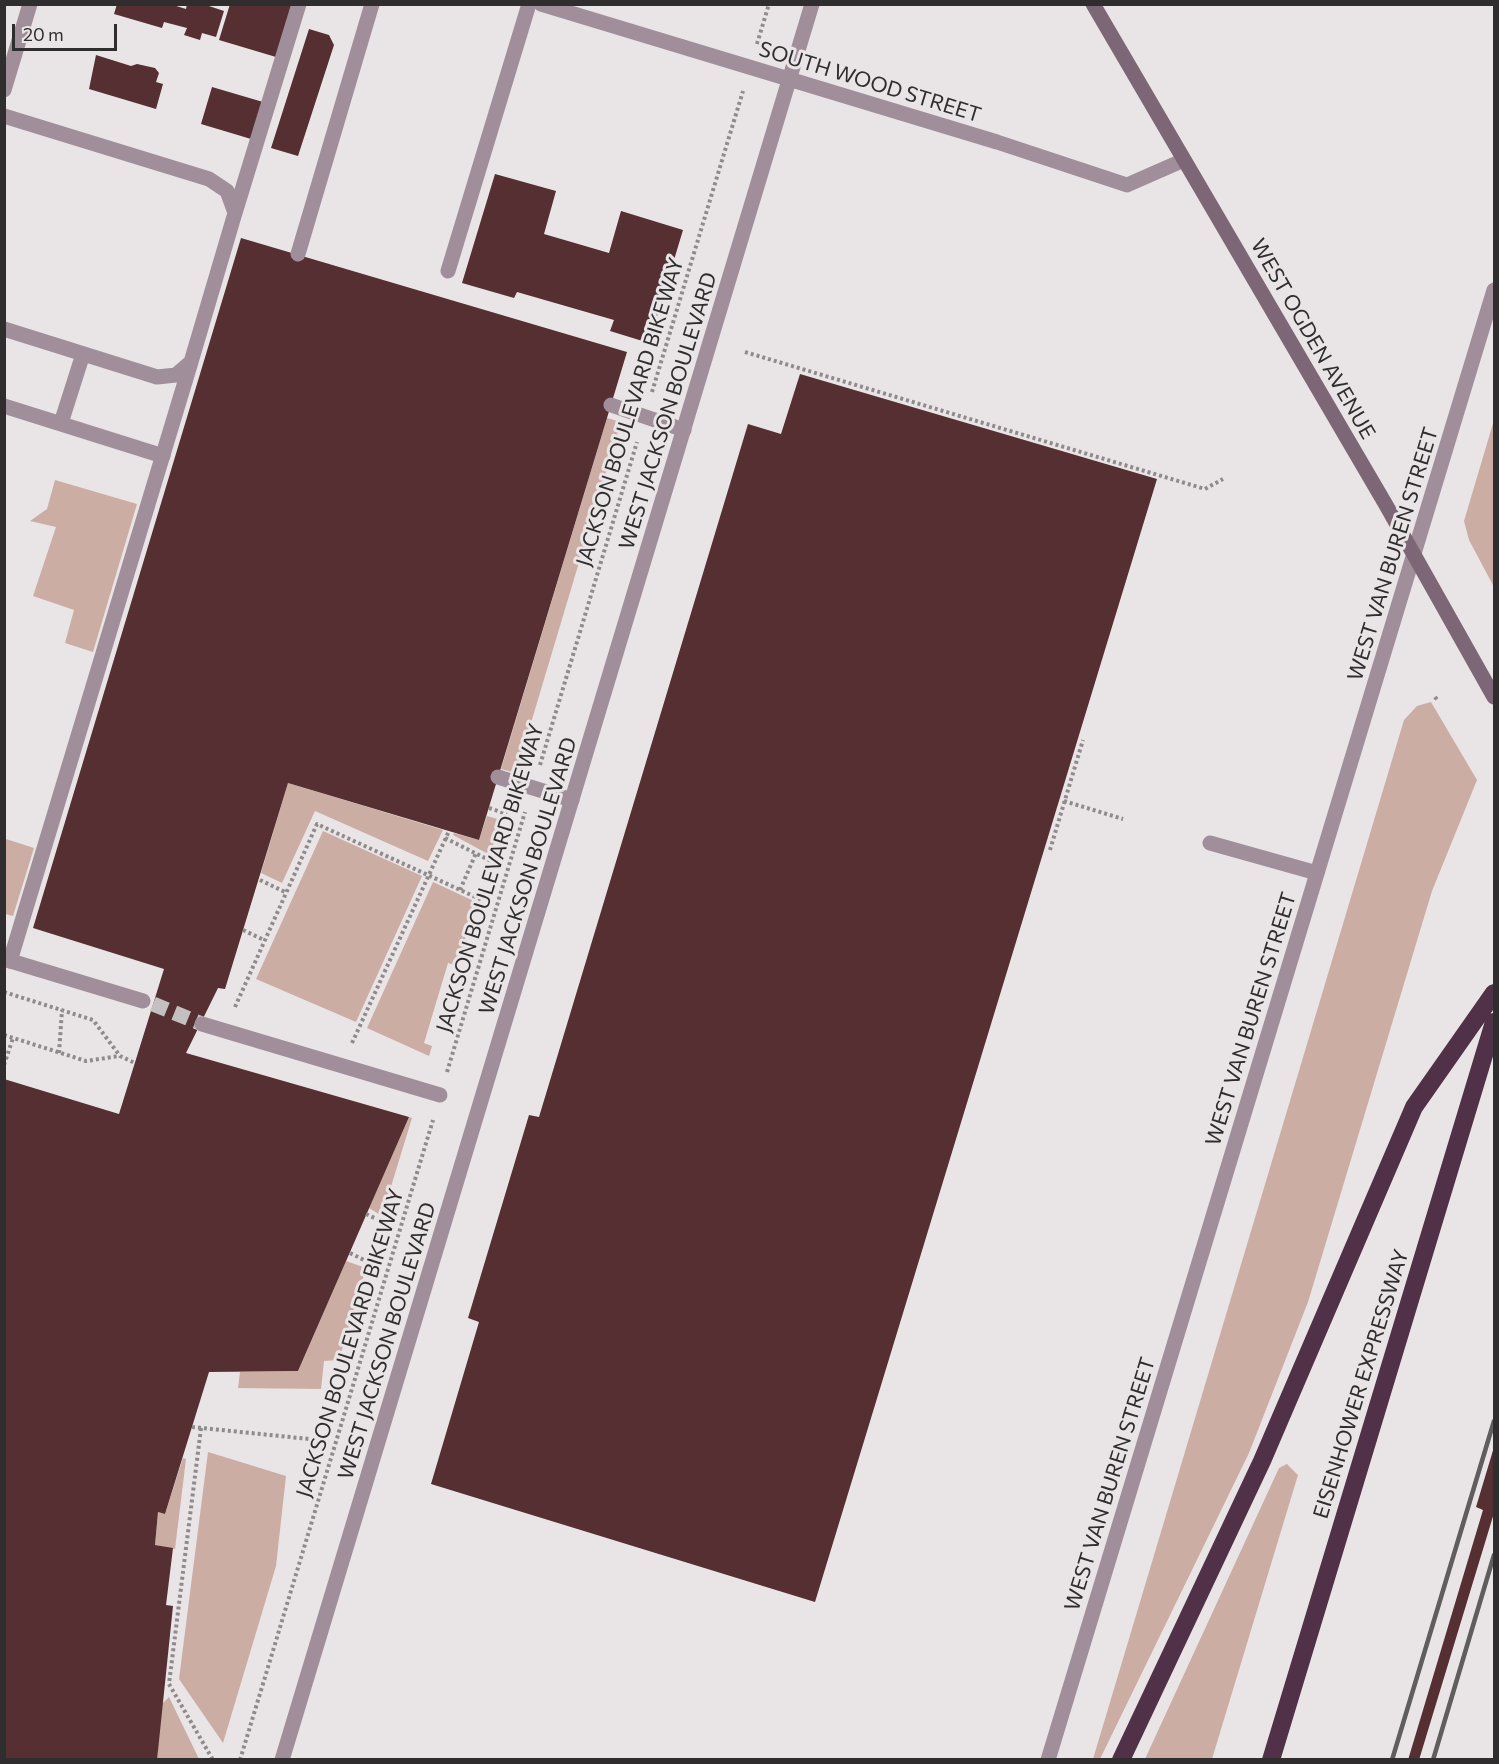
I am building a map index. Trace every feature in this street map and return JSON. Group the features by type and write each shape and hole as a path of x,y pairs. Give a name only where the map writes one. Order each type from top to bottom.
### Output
{"highway":[{"path":"1121,1760 1262,1461 1414,1107 1494,993"},
{"name":"EISENHOWER EXPRESSWAY","path":"1271,1760 1494,1022"}],"main road":[{"name":"WEST OGDEN AVENUE","path":"1093,4 1386,505 1494,697"}],"street":[{"path":"4,90 30,4"},
{"path":"148,1003 7,960 163,456 299,4"},
{"path":"298,254 372,4"},
{"path":"448,271 529,4"},
{"name":"SOUTH WOOD STREET","path":"541,4 997,142 1128,185 1184,160"},
{"name":"WEST JACKSON BOULEVARD","path":"282,1760 812,4"},
{"path":"4,116 209,179 227,191 235,213"},
{"name":"WEST VAN BUREN STREET","path":"1048,1760 1494,290"},
{"path":"4,329 157,377 176,375 191,362"},
{"path":"61,423 83,354"},
{"path":"611,405 684,430"},
{"path":"4,406 163,456"},
{"path":"498,777 572,800"},
{"path":"1210,843 1317,873"},
{"path":"202,1024 440,1095"}],"path":[{"name":"JACKSON BOULEVARD BIKEWAY","path":"240,1760 769,4"},
{"path":"745,352 1205,489 1223,479"},
{"path":"1050,850 1083,740"},
{"path":"1064,801 1123,819"},
{"path":"489,808 507,814"},
{"path":"225,1029 317,824 482,900"},
{"path":"341,1065 449,831"},
{"path":"445,838 493,862"},
{"path":"460,890 476,853"},
{"path":"260,880 285,892"},
{"path":"243,930 264,940"},
{"path":"4,992 93,1020 120,1056 135,1063"},
{"path":"59,1053 62,1010"},
{"path":"4,1035 86,1061 120,1056"},
{"path":"4,1065 14,1038"},
{"path":"366,1214 385,1223"},
{"path":"350,1253 372,1264"},
{"path":"192,1427 320,1440"},
{"path":"201,1428 169,1684 213,1760"}],"shaded area":[{"path":"607,418 621,422 516,773 501,769"},
{"path":"1494,420 1494,587 1469,540 1464,521"},
{"path":"55,480 137,504 93,652 65,643 74,610 33,596 56,527 30,521 47,509"},
{"path":"1431,702 1477,780 1432,891 1308,1302 1249,1453 1100,1759 1093,1759 1404,720 1417,706"},
{"path":"288,783 443,830 428,861 315,811 282,883 261,873"},
{"path":"487,816 501,820 490,855 453,835 454,833 479,840"},
{"path":"323,831 422,876 356,1022 256,979"},
{"path":"6,839 34,848 13,916 5,914"},
{"path":"433,882 476,902 457,966 448,963 424,1043 432,1046 429,1056 367,1028"},
{"path":"409,1117 412,1118 382,1216 369,1208"},
{"path":"346,1261 366,1268 339,1360 324,1361 321,1389 238,1388 240,1372 298,1371"},
{"path":"208,1452 286,1476 276,1566 223,1743 179,1679"},
{"path":"183,1458 186,1459 175,1549 155,1545 158,1512 165,1514"},
{"path":"1287,1464 1298,1475 1212,1759 1145,1759 1279,1468"},
{"path":"169,1697 199,1759 157,1760 161,1705"}],"building":[{"path":"117,4 170,4 186,9 187,4 203,4 224,11 216,37 202,33 200,40 184,35 187,28 164,22 162,28 114,14"},
{"path":"230,4 292,4 276,57 219,40"},
{"path":"309,29 329,35 334,45 298,156 271,148"},
{"path":"96,55 131,66 137,64 155,68 159,73 156,82 163,84 156,109 89,89"},
{"path":"212,87 263,102 251,139 201,124"},
{"path":"495,174 556,191 544,234 609,253 621,211 683,230 649,343 610,331 614,320 517,292 514,298 462,283"},
{"path":"241,238 627,352 479,840 288,783 225,989 218,988 186,1053 409,1117 298,1371 209,1372 165,1514 158,1512 155,1545 173,1548 166,1605 173,1606 157,1760 4,1760 4,1079 119,1114 164,969 33,928"},
{"path":"800,374 1157,479 815,1602 431,1484 479,1322 468,1318 529,1115 539,1117 748,424 781,434"},
{"path":"1494,1447 1494,1513 1419,1760 1408,1760 1483,1510 1476,1507"}],"tunnel":[{"path":"153,1004 202,1024"}],"railway":[{"path":"1392,1760 1494,1421"},
{"path":"1433,1760 1494,1555"}]}
